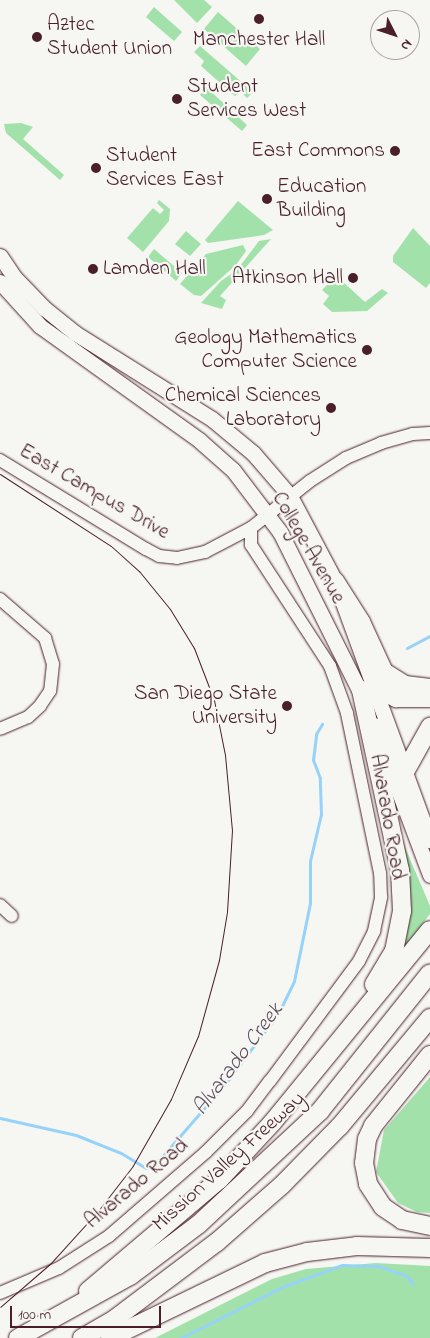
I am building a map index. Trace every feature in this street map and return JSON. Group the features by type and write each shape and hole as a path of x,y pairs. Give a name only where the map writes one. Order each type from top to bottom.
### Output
{"highway":[{"path":"335,581 361,622 384,672 405,685 430,688"},
{"path":"324,1060 394,951 402,912 400,870 368,688 396,698 430,698"},
{"path":"397,786 430,727"},
{"path":"57,1317 219,1180 324,1060 430,930"},
{"name":"Mission Valley Freeway","path":"18,1338 130,1276 199,1224 290,1143 320,1111 430,973"},
{"path":"82,1338 116,1318 216,1242 276,1190 340,1126 430,1018"},
{"path":"430,1056 373,1126 367,1139 364,1163 368,1184 383,1207 402,1220 430,1226"},
{"path":"110,1338 265,1263 308,1252 357,1246 430,1248"}],"main road":[{"name":"College Avenue","path":"0,256 15,278 44,308 82,338 212,419 253,453 290,496 335,581 397,786 430,875"},
{"name":"College Avenue","path":"0,282 40,326 219,458 268,514 368,688 405,769 430,840"}],"street":[{"path":"251,528 290,496 346,458 381,443 413,434 430,433"},
{"name":"East Campus Drive","path":"0,460 159,556 193,556 251,528"},
{"name":"Alvarado Road","path":"0,1293 58,1268 109,1236 206,1152 247,1111 270,1081 359,960 374,931 381,897 380,873 347,714 330,666 256,553 252,545 251,528"},
{"path":"0,599 45,638 54,664 50,691 28,717 0,729"},
{"path":"0,905 12,916"}],"green space":[{"path":"174,0 204,0 212,7 197,23"},
{"path":"154,7 182,32 174,41 146,17"},
{"path":"218,12 260,49 246,66 204,29"},
{"path":"200,46 253,92 247,98 240,91 235,96 201,66 204,61 194,52"},
{"path":"206,87 247,125 242,131 200,95"},
{"path":"21,123 33,127 23,139 64,175 60,180 6,133 4,124"},
{"path":"159,200 170,209 169,221 143,252 127,238 153,208 160,214 164,210 157,203"},
{"path":"238,201 273,230 264,235 208,243 205,240"},
{"path":"413,228 430,246 430,283 426,288 393,262 393,256"},
{"path":"186,231 201,244 190,256 175,244"},
{"path":"271,239 220,296 226,300 222,309 201,303 221,281 237,270 259,241"},
{"path":"243,245 246,251 236,265 201,296 194,295 180,284 206,254"},
{"path":"154,249 182,273 176,281 148,257"},
{"path":"332,272 365,302 382,289 388,293 367,311 332,312 323,304 329,296 322,290 332,280 329,276"},
{"path":"404,845 430,906 430,914 403,949"},
{"path":"430,1077 430,1213 417,1212 398,1203 376,1172 384,1130"},
{"path":"376,1263 430,1266 430,1338 155,1338 272,1279 306,1269"}],"waterway":[{"name":"Alvarado Creek","path":"407,648 430,636"},
{"name":"Alvarado Creek","path":"0,1118 76,1135 121,1153 146,1168 160,1159 225,1084 279,1012 294,981 310,903 310,861 321,814 320,778 313,760 316,734 322,724"},
{"path":"181,1338 282,1287 342,1265 378,1266 407,1276 413,1284"}],"tram line":[{"path":"0,474 111,546 139,571 170,609 194,648 214,700 225,755 232,830 227,912 219,960 198,1036 171,1099 132,1167 98,1211 51,1263 0,1307"}],"place":[{"name":"Manchester Hall","path":"259,19"},
{"name":"Aztec Student Union","path":"37,37"},
{"name":"Student Services West","path":"177,99"},
{"name":"East Commons","path":"395,151"},
{"name":"Student Services East","path":"96,168"},
{"name":"Education Building","path":"267,199"},
{"name":"Lamden Hall","path":"93,269"},
{"name":"Atkinson Hall","path":"353,278"},
{"name":"Geology Mathematics Computer Science","path":"367,350"},
{"name":"Chemical Sciences Laboratory","path":"331,408"},
{"name":"San Diego State University","path":"287,706"}]}
